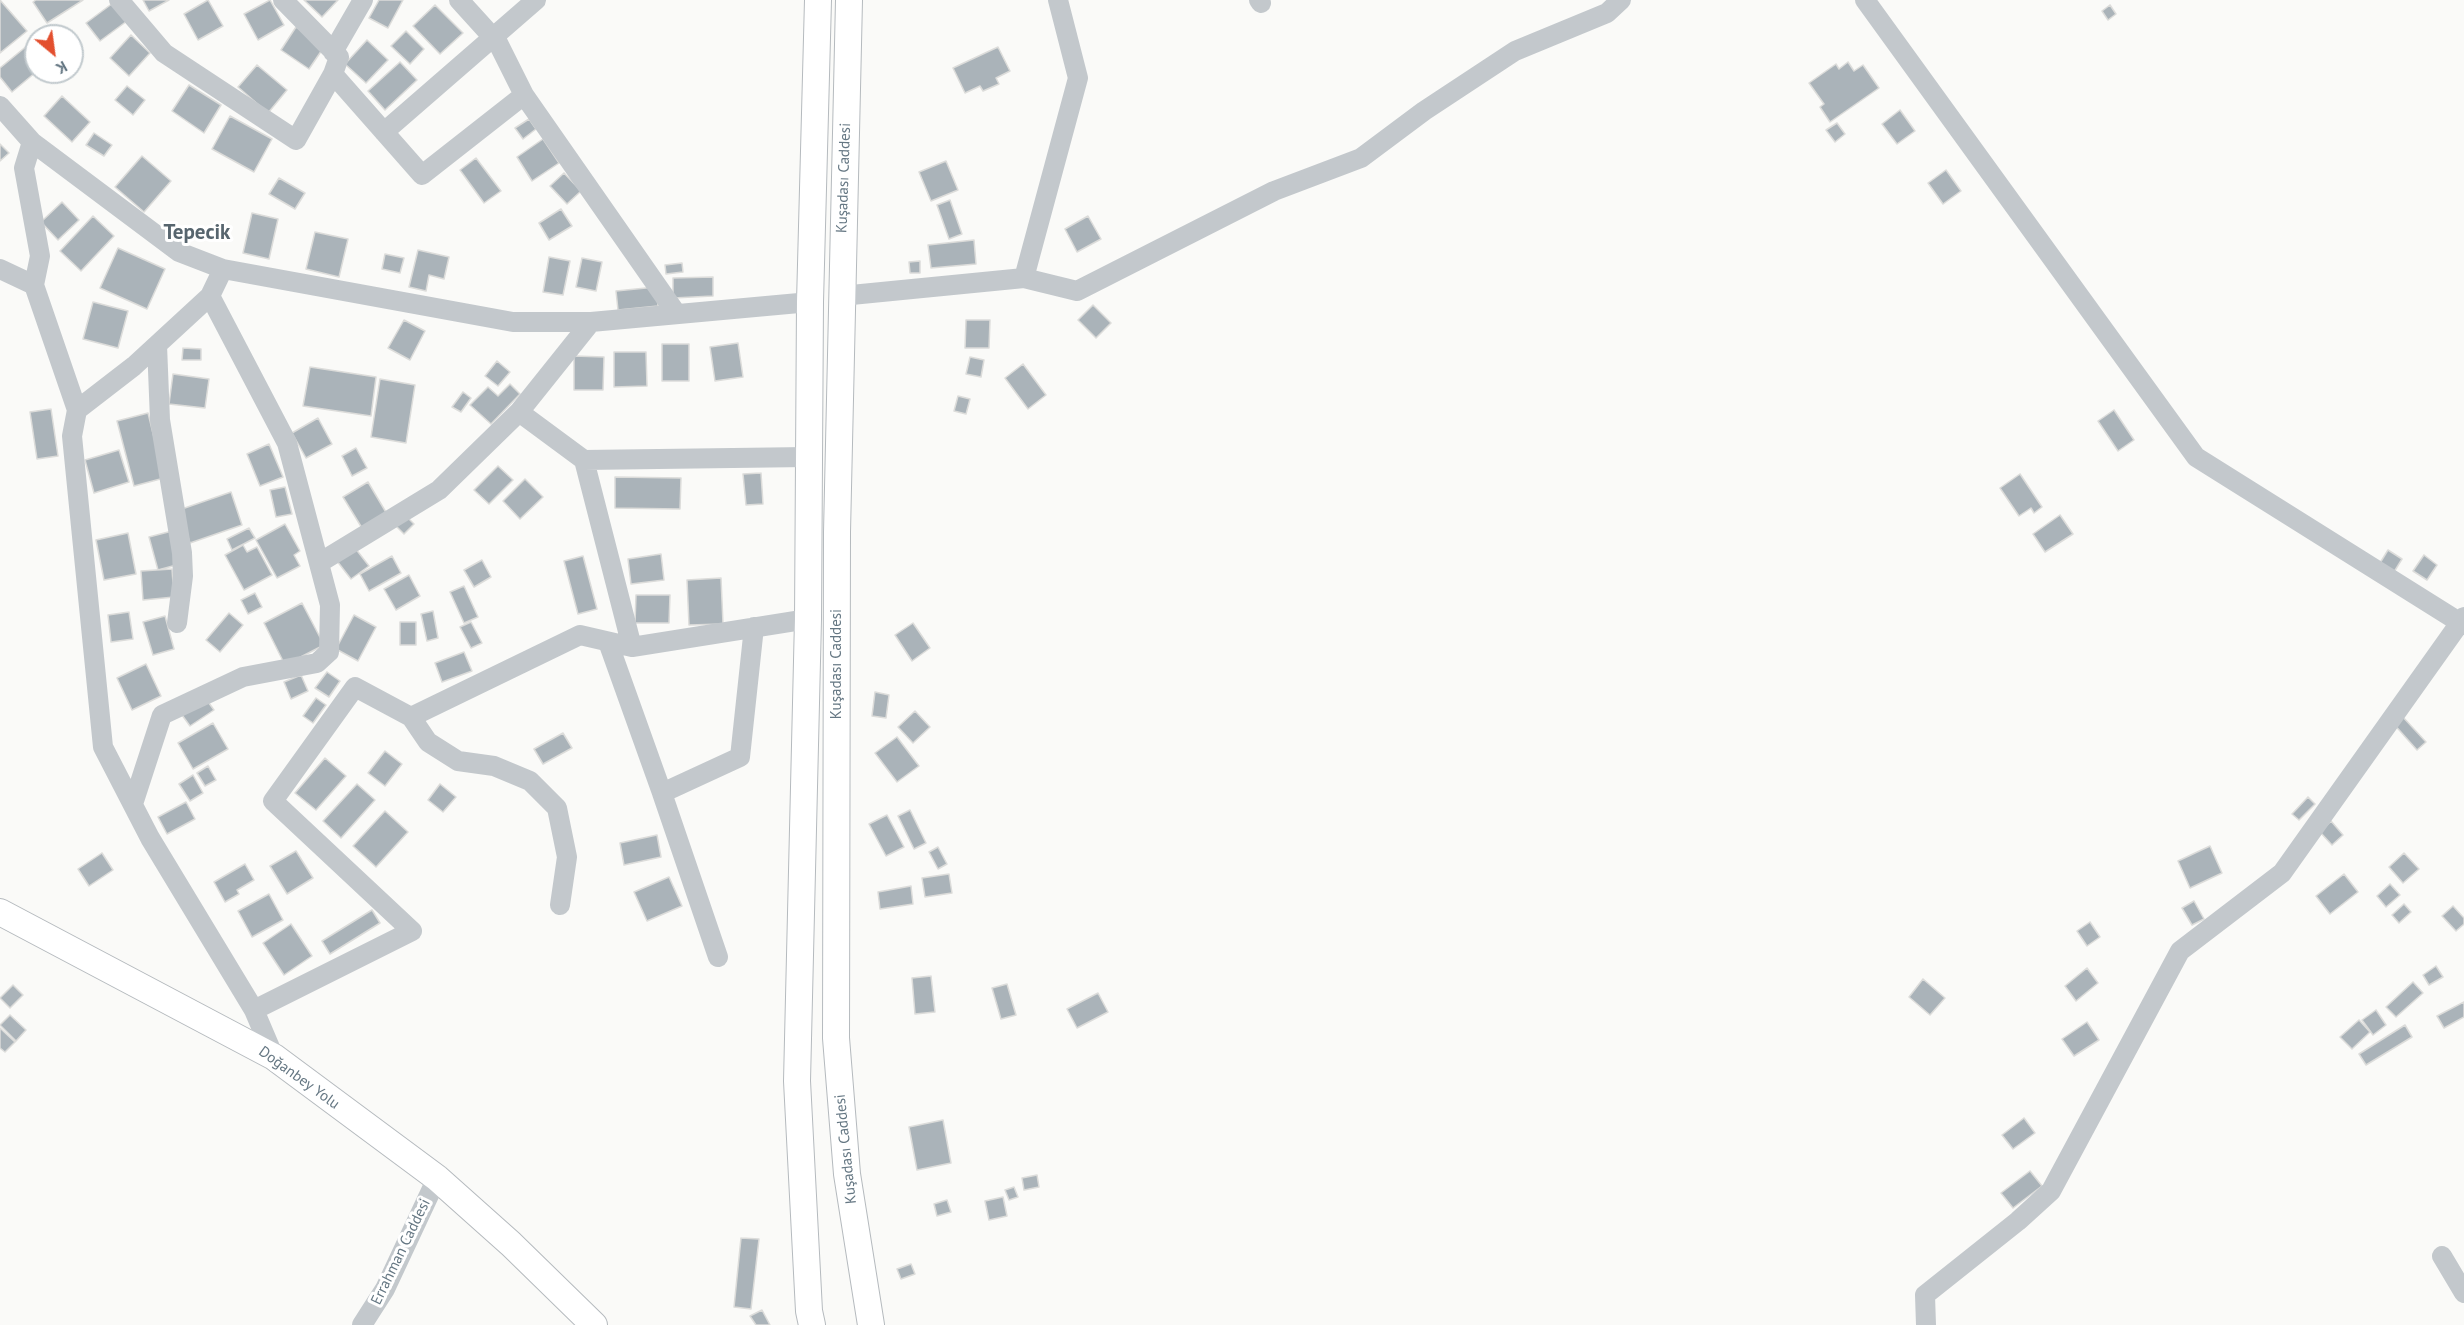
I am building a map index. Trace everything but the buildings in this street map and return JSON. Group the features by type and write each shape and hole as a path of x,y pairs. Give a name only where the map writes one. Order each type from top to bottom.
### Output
{"main road":[{"name":"Kuşadası Caddesi","path":"808,1320 797,1081 808,619 807,457 810,302 818,0"},
{"name":"Kuşadası Caddesi","path":"849,0 837,532 836,1038 847,1174 870,1325"},
{"name":"Doğanbey Yolu","path":"0,912 274,1057 437,1178 511,1244"},
{"path":"511,1244 594,1325"},
{"path":"511,1244 615,1325"}],"street":[{"path":"119,0 164,53 296,140 333,75 339,57 283,0"},
{"path":"333,52 363,0"},
{"path":"459,0 494,39 524,94 676,313"},
{"path":"384,132 494,39 536,0"},
{"path":"1024,278 1078,78 1058,0"},
{"path":"841,296 1024,278 1077,291 1274,191 1361,158 1424,111 1515,51 1606,13 1621,0"},
{"path":"1865,0 2196,457 2463,621 2282,873 2180,951 2051,1191 2018,1221 1925,1295 1926,1325"},
{"path":"333,75 422,174 524,94"},
{"path":"0,106 32,142 179,252 223,269 513,322 591,322 810,302"},
{"path":"32,142 24,168 40,256 34,285 77,410 72,436 103,747 133,804 255,1010 274,1057"},
{"path":"0,268 34,285"},
{"path":"77,410 157,345 210,296 223,269"},
{"path":"133,804 162,715 243,677 317,663 329,652 330,605 287,443 210,296"},
{"path":"319,563 438,490 519,412 591,322"},
{"path":"157,345 160,420 182,553 183,576 177,623"},
{"path":"519,412 584,460 807,457"},
{"path":"584,460 632,647"},
{"path":"411,717 580,635 632,647 808,619"},
{"path":"662,793 740,757 754,627"},
{"path":"608,642 718,957"},
{"path":"255,1010 412,931 273,801 355,687 411,717 428,742 458,761 494,766 530,781 557,808 567,857 560,905"},
{"name":"Errahman Caddesi","path":"362,1325 385,1289 437,1178"},
{"path":"2442,1256 2464,1293"}],"district":[{"name":"Tepecik","path":"197,233"}]}
